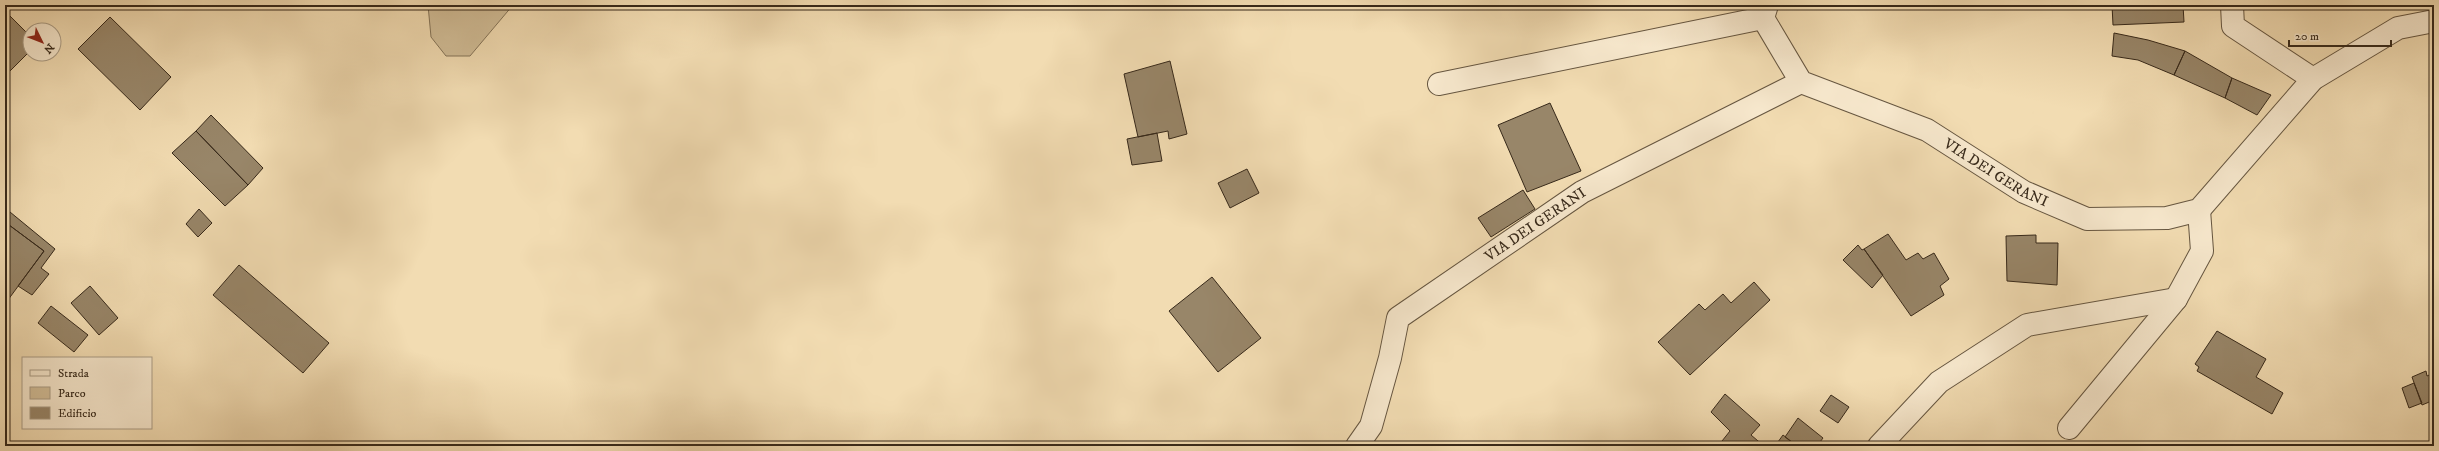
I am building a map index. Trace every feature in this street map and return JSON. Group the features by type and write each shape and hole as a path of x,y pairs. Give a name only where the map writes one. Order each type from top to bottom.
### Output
{"street":[{"path":"2232,5 2233,26 2313,79"},
{"path":"1440,84 1765,12 1801,82"},
{"path":"2069,428 2176,299 2202,251 2200,210 2313,79 2398,28 2434,21"},
{"name":"VIA DEI GERANI","path":"1357,446 1371,426 1390,358 1398,318 1582,192 1801,82 1927,130 2024,192 2087,219 2167,218 2200,210"},
{"path":"1879,446 1938,382 2027,325 2176,299"}],"green space":[{"path":"428,5 513,5 470,56 446,56 431,37"}],"building":[{"path":"2112,5 2183,5 2184,22 2113,25"},
{"path":"5,11 22,28 22,59 5,76"},
{"path":"110,17 171,77 140,110 78,49"},
{"path":"2114,33 2148,40 2185,51 2174,75 2138,60 2112,56"},
{"path":"2185,51 2232,78 2225,98 2174,75"},
{"path":"1170,61 1187,134 1169,139 1168,131 1138,137 1124,74"},
{"path":"2232,78 2271,95 2257,115 2225,98"},
{"path":"1550,103 1581,171 1527,192 1498,125"},
{"path":"211,115 263,168 248,185 196,131"},
{"path":"196,131 248,185 225,206 172,153"},
{"path":"1157,133 1162,161 1132,165 1127,139"},
{"path":"1247,169 1259,193 1230,208 1218,183"},
{"path":"1523,190 1535,209 1491,237 1478,218"},
{"path":"199,209 212,223 198,237 186,224"},
{"path":"10,212 55,249 41,268 49,274 32,295 18,286 44,251 5,222 5,217"},
{"path":"5,222 44,251 5,304"},
{"path":"1888,234 1906,260 1918,253 1923,259 1934,253 1949,279 1940,286 1944,295 1911,316 1864,249"},
{"path":"2036,235 2036,243 2058,243 2057,285 2007,281 2006,236"},
{"path":"1858,245 1862,250 1864,249 1883,275 1872,288 1843,260"},
{"path":"239,265 329,343 303,373 213,295"},
{"path":"1212,277 1261,338 1218,372 1169,311"},
{"path":"1754,282 1770,300 1690,375 1658,342 1699,304 1705,310 1723,294 1731,303"},
{"path":"90,286 118,318 99,335 71,303"},
{"path":"51,306 88,335 74,352 38,323"},
{"path":"2217,331 2266,359 2256,377 2283,393 2272,414 2197,371 2199,367 2195,364"},
{"path":"2426,371 2427,376 2434,373 2434,400 2422,405 2412,377"},
{"path":"2414,383 2422,403 2409,408 2402,388"},
{"path":"1725,394 1760,425 1751,435 1764,446 1718,446 1730,431 1711,412"},
{"path":"1831,395 1849,407 1838,423 1820,411"},
{"path":"1798,418 1823,438 1817,446 1797,446 1785,437"},
{"path":"2431,431 2434,431 2434,446 2431,446"},
{"path":"1783,435 1797,446 1775,446"}]}
